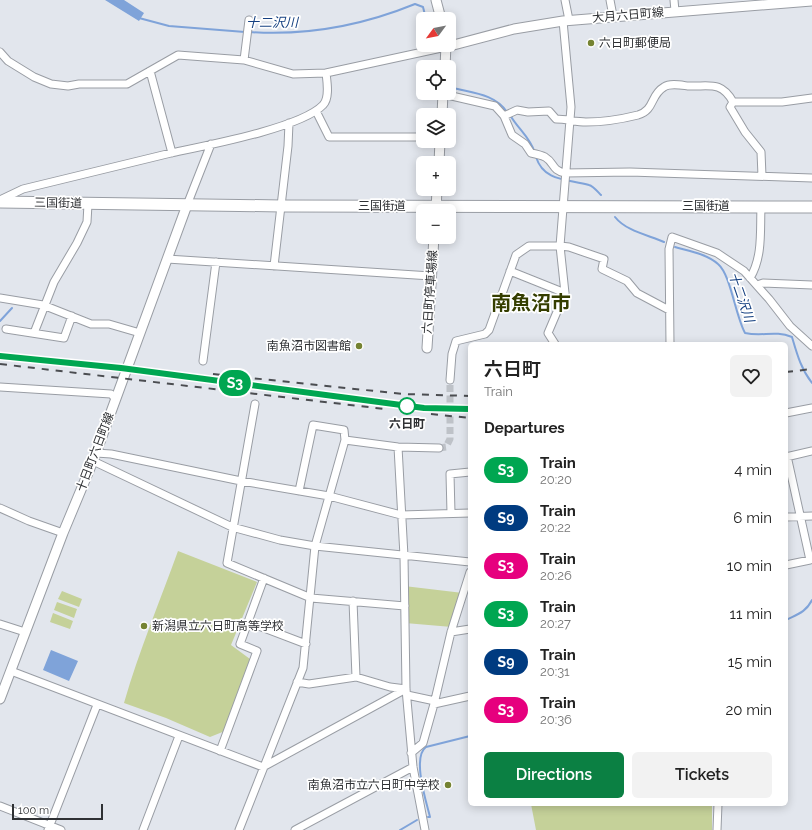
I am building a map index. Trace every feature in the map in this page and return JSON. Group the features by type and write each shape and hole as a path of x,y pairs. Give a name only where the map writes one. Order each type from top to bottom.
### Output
{"highway":[{"name":"三国街道","path":"0,201 88,204 416,208"},
{"name":"三国街道","path":"456,208 564,206 812,207"}],"main road":[{"path":"436,0 439,12"},
{"name":"大月六日町線","path":"456,44 514,29 566,20 812,1"},
{"name":"十日町六日町線","path":"0,698 63,533 94,457 187,205"},
{"name":"六日町停車場線","path":"427,348 433,244"}],"street":[{"path":"554,342 548,333 565,293 560,246 570,119 570,81 566,0"},
{"path":"610,0 613,16"},
{"path":"674,0 675,11"},
{"path":"244,60 249,23"},
{"path":"0,52 8,61 34,77 51,84 62,85 127,84 178,55 244,60 293,74 326,73 419,52"},
{"path":"150,71 172,153"},
{"path":"0,201 23,189 211,144 289,123 316,111 324,104 327,90 326,73"},
{"path":"505,116 517,110 528,112 549,111 556,119 595,122 643,113 649,109 657,92 665,86 672,85 693,86 705,84 716,86 724,89 733,102"},
{"path":"456,96 495,106 505,116 512,135 525,144 532,153 549,160 554,168 565,175 630,172 812,178"},
{"path":"733,102 782,102 812,98"},
{"path":"733,102 730,107 732,111 745,132 761,152 762,176"},
{"path":"316,111 325,133 329,137 416,137"},
{"path":"274,266 282,206 289,123"},
{"path":"187,205 211,144"},
{"path":"34,333 43,306 54,282 87,222 88,204"},
{"path":"750,278 755,271 760,249 761,206"},
{"path":"670,342 669,249 672,237 717,253 744,271 790,326 812,346"},
{"path":"450,380 452,354 456,341 485,334 489,330 516,255 529,246 569,247 604,259 602,269 627,281 637,293 670,310"},
{"path":"167,259 431,276"},
{"path":"203,361 216,262"},
{"path":"510,271 565,293"},
{"path":"757,285 763,283 812,285"},
{"path":"0,298 43,306 91,324 109,324 140,333"},
{"path":"6,329 64,338 72,316"},
{"path":"0,387 111,394 115,398"},
{"path":"255,404 232,527 227,563 312,598 404,606"},
{"path":"788,413 812,408"},
{"path":"239,830 303,668 312,598 315,546 345,440 344,430 313,424 299,491"},
{"path":"345,440 398,447 438,448"},
{"path":"398,447 404,556 406,692 411,753 425,830"},
{"path":"788,456 812,451"},
{"path":"94,457 111,454 241,481 329,496 401,515 468,513"},
{"path":"94,457 232,527 280,540 315,546 468,562"},
{"path":"788,461 810,560 788,565"},
{"path":"451,513 450,474 468,472"},
{"path":"0,508 29,521 63,533"},
{"path":"788,517 812,516"},
{"path":"220,751 257,651 240,644 264,578"},
{"path":"411,753 423,743 435,703 451,632 468,578"},
{"path":"353,601 356,677"},
{"path":"248,622 306,644"},
{"path":"0,624 25,632"},
{"path":"451,632 468,629"},
{"path":"11,671 263,767 406,692"},
{"path":"297,682 309,684 356,677 406,692 435,703 468,696"},
{"path":"49,828 97,705"},
{"path":"143,830 179,736"},
{"path":"295,830 413,767"},
{"path":"0,806 49,828 61,830"},
{"path":"717,830 718,806"}],"green space":[{"path":"178,551 257,582 231,645 250,659 225,731 210,737 166,718 124,703 143,645"},
{"path":"404,586 463,593 452,627 405,623"},
{"path":"62,591 82,599 79,607 58,599"},
{"path":"57,602 77,609 74,618 54,610"},
{"path":"53,613 73,621 70,629 50,622"},
{"path":"531,806 712,806 712,830 536,830"}],"water":[{"path":"105,0 124,0 144,13 139,21"},
{"path":"51,650 78,661 69,681 43,670"}],"waterway":[{"name":"十二沢川","path":"249,32 271,33 313,31 334,28 354,24 395,12 415,4 423,7 424,12"},
{"name":"十二沢川","path":"139,18 169,26 245,32"},
{"name":"十二沢川","path":"456,89 490,98 496,101 507,112"},
{"name":"十二沢川","path":"510,115 530,142 535,153"},
{"name":"十二沢川","path":"536,157 540,165 551,175 591,186 601,195"},
{"name":"十二沢川","path":"615,217 625,226 664,242"},
{"name":"十二沢川","path":"675,247 698,253 718,264 730,286 738,316 745,333 780,334 792,337 802,367 812,383"},
{"path":"0,321 12,308"},
{"path":"788,619 804,610 812,600"},
{"path":"428,817 430,817 421,780 420,760 422,752 426,747 468,736"},
{"path":"400,830 417,820"}],"tunnel":[{"path":"439,448 446,447 450,439 450,380"}],"railway":[{"path":"0,356 121,368 424,408 468,409"},
{"path":"0,364 385,409"},
{"path":"788,372 812,369"},
{"path":"213,374 403,394 468,396"},
{"path":"431,414 468,418"}],"train":[{"name":"S3","path":"0,356 121,368 388,404 424,408 468,409"}],"place":[{"name":"六日町郵便局","path":"591,43"},
{"name":"南魚沼市図書館","path":"359,346"},
{"name":"六日町","path":"407,406"},
{"name":"新潟県立六日町高等学校","path":"144,626"},
{"name":"南魚沼市立六日町中学校","path":"448,785"}],"district":[{"name":"南魚沼市","path":"531,303"}]}
